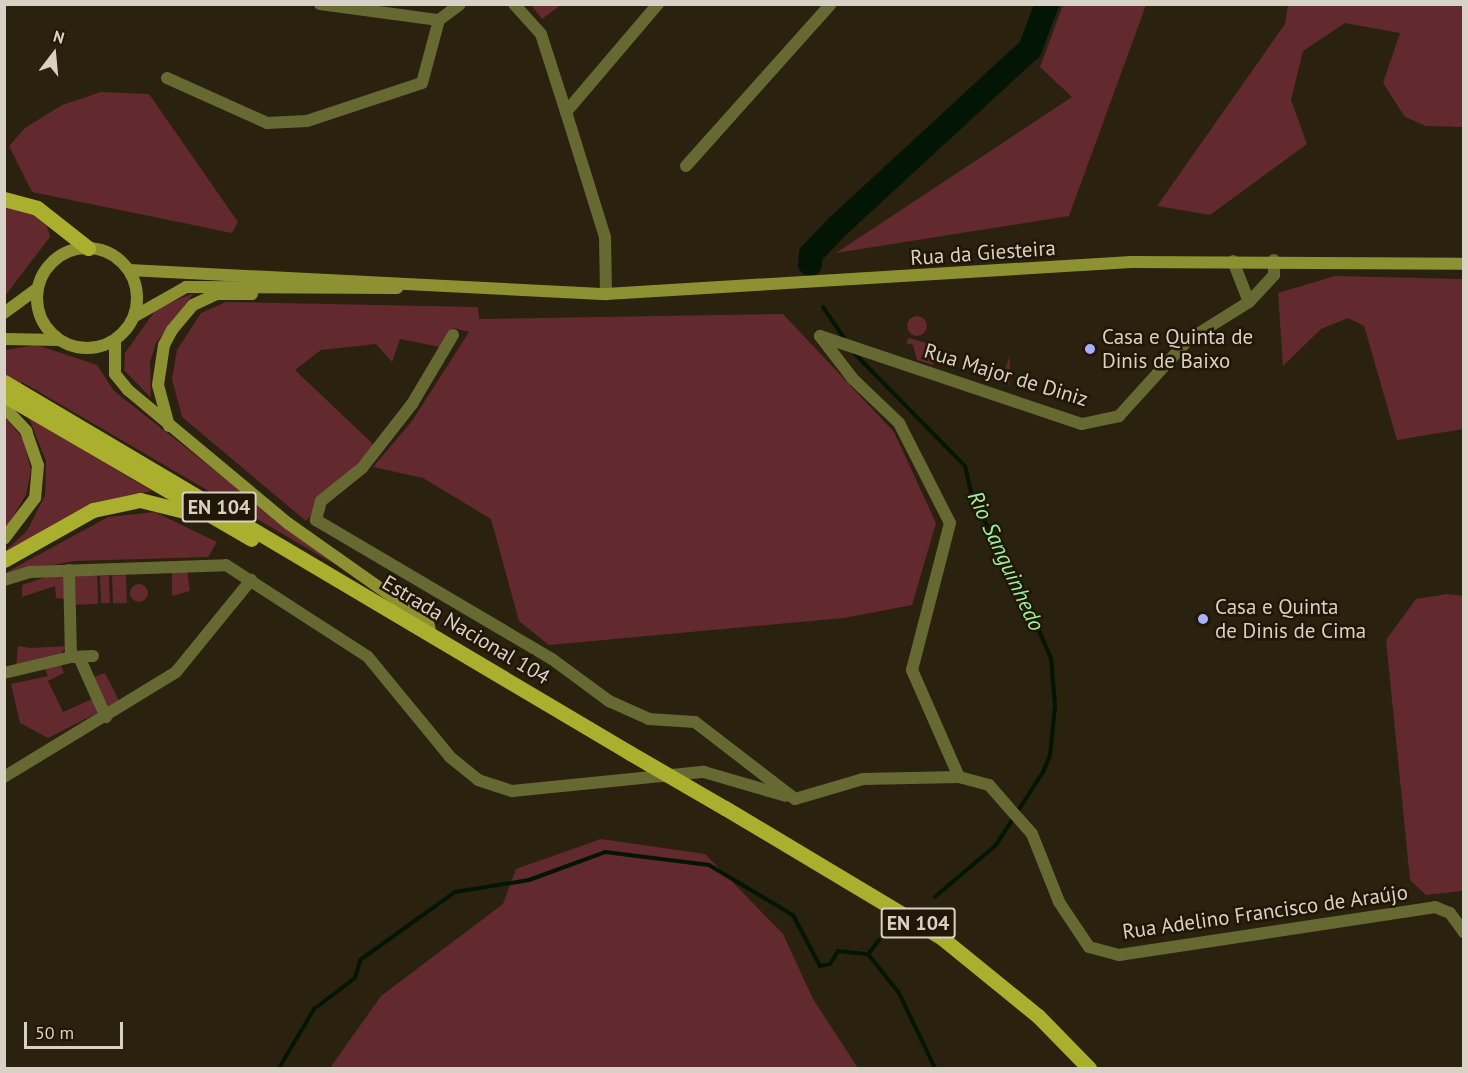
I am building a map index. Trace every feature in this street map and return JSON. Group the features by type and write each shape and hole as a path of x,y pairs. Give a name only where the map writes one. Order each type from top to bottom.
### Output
{"main road":[{"path":"4,199 37,208 88,248 118,258 129,270 136,284 135,316"},
{"path":"4,313 38,288 61,255 88,248"},
{"name":"Rua da Giesteira","path":"506,288 606,294 1233,261 1464,264"},
{"path":"129,270 506,288"},
{"path":"4,339 59,340 87,348 114,341 135,316 186,287 506,288"},
{"path":"169,426 158,385 162,354 172,330 193,305 217,294 315,294 338,287"},
{"path":"38,288 40,317 59,340"},
{"path":"114,341 115,375 169,426 289,524 428,622 430,631"},
{"name":"Estrada Nacional 104","path":"5,387 211,515 549,705"},
{"name":"Estrada Nacional 104","path":"5,387 430,631 549,705"},
{"path":"4,407 26,430 38,465 35,498 4,540"},
{"path":"4,560 93,510 140,500 211,515"},
{"name":"EN 104","path":"549,705 942,938 1038,1016 1089,1068"}],"street":[{"path":"320,4 439,20"},
{"path":"167,78 267,123 307,120 422,83 439,20 460,4"},
{"path":"514,4 541,34 566,112 605,237 606,294"},
{"path":"566,112 658,4"},
{"path":"686,166 831,4"},
{"name":"Rua Major de Diniz","path":"959,777 912,670 950,523 900,423 853,379 820,336 1083,424 1119,416 1188,340 1250,302 1274,274 1274,260"},
{"path":"1233,261 1250,302"},
{"path":"453,335 412,404 362,468 321,501 316,520 552,659 609,701 649,719 695,722 795,799"},
{"path":"4,580 69,570 212,563 251,580 368,657 450,757 478,780 512,791 704,772 795,799"},
{"path":"69,570 75,657 106,717"},
{"path":"4,777 106,717 176,672 251,580"},
{"path":"4,673 75,657 93,656"},
{"name":"Rua Adelino Francisco de Araújo","path":"795,799 863,779 959,777 989,785 1032,834 1059,902 1089,946 1119,955 1435,907 1450,913 1464,932"}],"shaded area":[{"path":"531,5 561,5 542,19"},
{"path":"1063,5 1146,5 1069,216 836,253 1072,97 1040,67"},
{"path":"1288,5 1463,5 1463,127 1426,126 1405,117 1383,83 1400,33 1345,23 1303,51 1291,100 1307,144 1210,215 1157,206 1285,24"},
{"path":"101,92 149,94 238,222 232,233 32,192 9,146 25,128 62,105"},
{"path":"5,203 35,215 47,226 50,237 5,296"},
{"path":"1335,276 1463,279 1463,429 1397,440 1364,326 1348,318 1321,329 1283,366 1278,293"},
{"path":"194,293 156,343 150,362 151,398 124,370 125,353 157,308"},
{"path":"226,302 478,307 479,319 783,314 894,432 936,523 912,605 844,618 549,645 519,621 491,519 423,478 373,467 412,421 469,332 453,328 440,347 400,339 392,362 376,344 321,350 295,370 374,445 306,521 182,417 172,379 177,350 201,313"},
{"path":"917,316 924,319 927,326 924,333 917,336 910,333 907,326 910,319"},
{"path":"909,338 936,346 933,365 917,360 913,345 906,343"},
{"path":"37,345 97,365 114,391 334,564 22,382 5,414 5,350"},
{"path":"1010,355 1009,385 976,375 978,368 1003,376"},
{"path":"5,417 23,439 31,470 26,495 5,530"},
{"path":"29,418 152,491 105,501 5,551 27,531 45,495 46,461"},
{"path":"155,512 217,542 208,557 75,561 5,573 108,517"},
{"path":"172,570 187,570 190,591 172,596"},
{"path":"97,572 98,604 76,605 75,573"},
{"path":"58,573 64,577 66,599 56,598 55,586 22,597 22,585"},
{"path":"112,575 126,575 127,603 113,603"},
{"path":"100,576 109,576 110,603 101,603"},
{"path":"139,584 145,587 148,593 145,599 139,602 133,599 130,593 133,587"},
{"path":"1447,594 1463,596 1463,891 1426,895 1410,880 1386,640 1416,599"},
{"path":"18,646 31,648 67,646 60,655 16,666"},
{"path":"61,665 64,673 48,681 63,712 92,699 97,713 48,738 20,723 11,684 48,676 45,669"},
{"path":"105,673 119,701 107,708 94,677"},
{"path":"601,839 705,854 783,934 813,999 858,1068 330,1068 381,996 503,904 516,869"}],"waterway":[{"name":"Rio Sanguinhedo","path":"810,264 811,254 838,226 1030,49 1047,4"},
{"name":"Rio Sanguinhedo","path":"823,307 845,340"},
{"name":"Rio Sanguinhedo","path":"852,351 965,466 973,502 1012,568 1051,658 1055,706 1050,755 1043,772 996,845 935,897"},
{"path":"279,1068 314,1009 355,978 360,960 455,892 529,880 605,852 709,865 793,915 820,966 830,964 838,951 868,954"},
{"name":"Rio Sanguinhedo","path":"879,940 868,954 899,993 935,1068"}],"place":[{"name":"Casa e Quinta de Dinis de Baixo","path":"1090,349"},
{"name":"Casa e Quinta de Dinis de Cima","path":"1203,619"}]}
